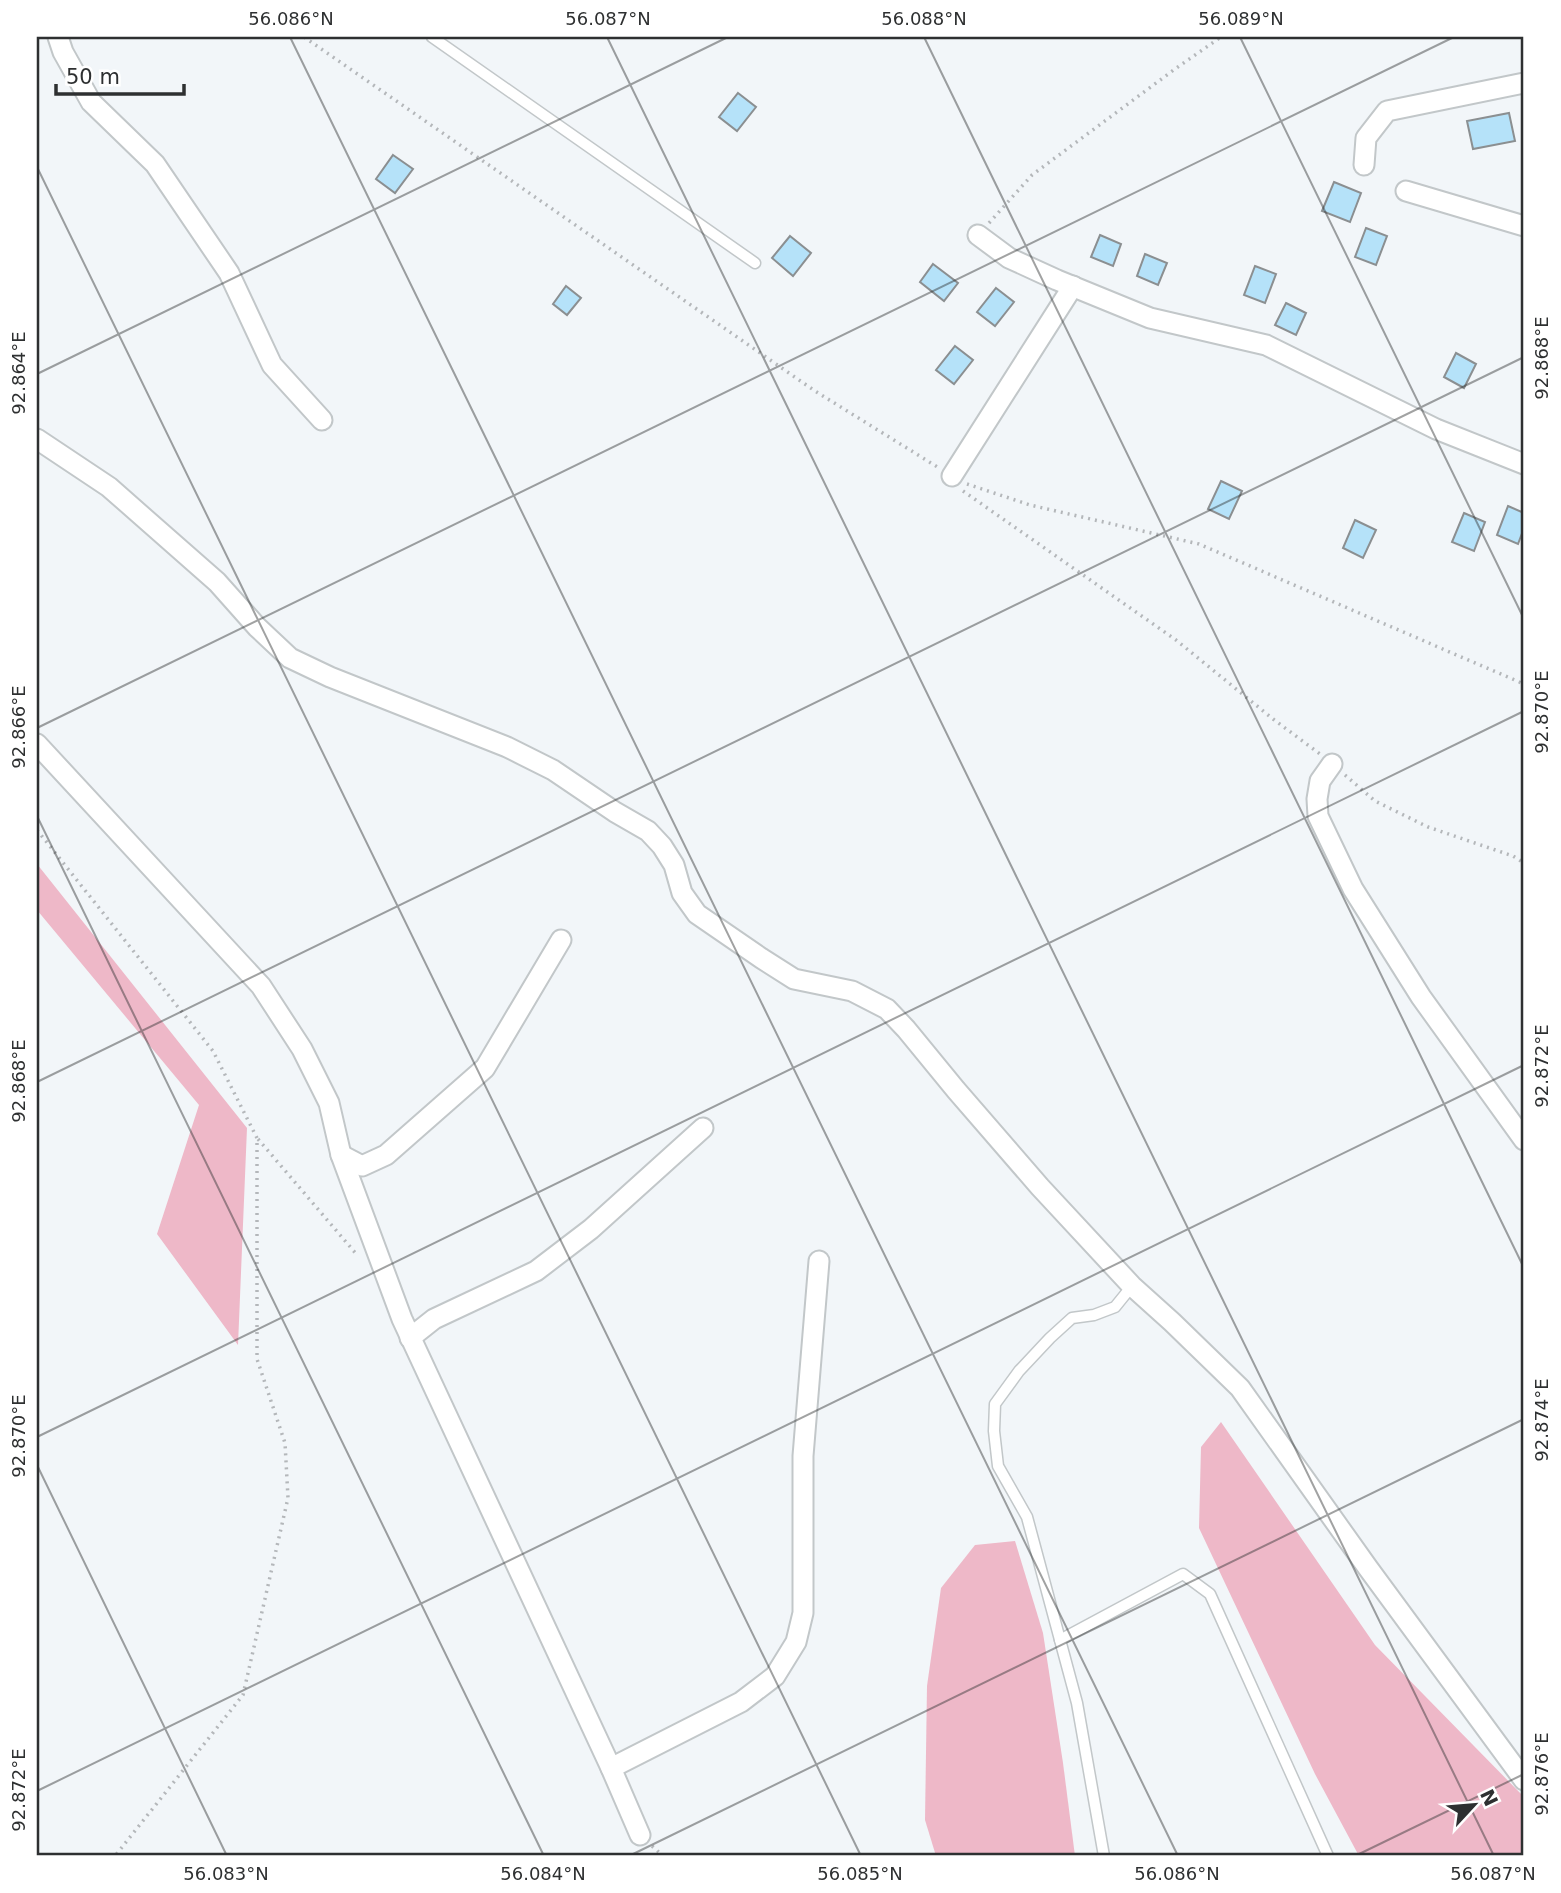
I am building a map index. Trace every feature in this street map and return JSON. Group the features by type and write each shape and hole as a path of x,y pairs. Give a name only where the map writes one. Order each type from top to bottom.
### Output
{"street":[{"path":"58,37 63,52 91,102 155,164 229,273 272,365 322,420"},
{"path":"1364,165 1366,138 1387,111 1524,83"},
{"path":"1406,191 1524,226"},
{"path":"978,236 1009,258 1150,318 1266,345 1436,429 1524,464"},
{"path":"948,477 1073,286"},
{"path":"37,439 109,487 217,582 257,627 290,658 330,677 507,747 553,769 615,812 649,831 674,865 682,893 697,914 794,979 852,991 887,1009 1032,1178 1132,1286 1240,1388 1524,1780"},
{"path":"37,744 261,986 302,1049 329,1103 341,1156 410,1338 640,1835"},
{"path":"1332,764 1320,781 1318,816 1353,889 1422,997 1524,1140"},
{"path":"341,1156 362,1166 386,1155 485,1068 561,940"},
{"path":"410,1338 434,1319 536,1271 591,1229 704,1128"},
{"path":"611,1768 741,1702 775,1676 796,1642 803,1613 803,1455 818,1261"}],"lane":[{"path":"432,37 755,263"},
{"path":"1104,1856 1077,1703 1027,1517 999,1466 993,1431 995,1404 1019,1371 1050,1338 1072,1318 1094,1315 1115,1307 1132,1286"},
{"path":"1059,1640 1183,1574 1210,1594 1328,1856"}],"path":[{"path":"304,37 815,391 929,463 973,499 1176,640 1375,801 1428,827 1513,856 1524,863"},
{"path":"978,236 1032,174 1222,37"},
{"path":"929,463 948,477 1030,505 1199,544 1524,684"},
{"path":"37,831 213,1051 257,1138 361,1259"},
{"path":"115,1856 243,1695 288,1498 285,1443 257,1359 257,1138"}],"shaded area":[{"path":"37,864 247,1128 238,1345 157,1234 199,1105 37,910"},
{"path":"1221,1422 1375,1645 1524,1797 1524,1856 1359,1856 1315,1774 1199,1528 1201,1447"},
{"path":"1015,1541 1043,1633 1075,1856 936,1856 925,1820 927,1686 941,1588 975,1545"}],"building":[{"path":"738,93 756,107 737,131 719,117"},
{"path":"1509,113 1515,141 1473,149 1467,121"},
{"path":"393,155 413,169 395,193 376,179"},
{"path":"1334,182 1361,193 1350,222 1322,211"},
{"path":"1366,228 1387,236 1376,265 1355,257"},
{"path":"1100,235 1121,244 1113,266 1091,257"},
{"path":"790,236 811,253 793,276 772,258"},
{"path":"1145,254 1167,263 1158,285 1137,276"},
{"path":"933,264 958,283 944,301 920,282"},
{"path":"1255,266 1276,274 1265,303 1244,295"},
{"path":"566,286 581,298 567,315 553,304"},
{"path":"996,288 1014,302 995,326 977,312"},
{"path":"1286,303 1306,313 1296,335 1275,325"},
{"path":"955,346 973,360 954,384 936,370"},
{"path":"1456,353 1476,364 1464,388 1444,377"},
{"path":"1221,481 1242,491 1229,519 1208,509"},
{"path":"1508,506 1524,513 1524,528 1518,544 1497,535"},
{"path":"1464,513 1485,522 1474,551 1452,542"},
{"path":"1355,520 1376,530 1363,558 1343,548"}]}
